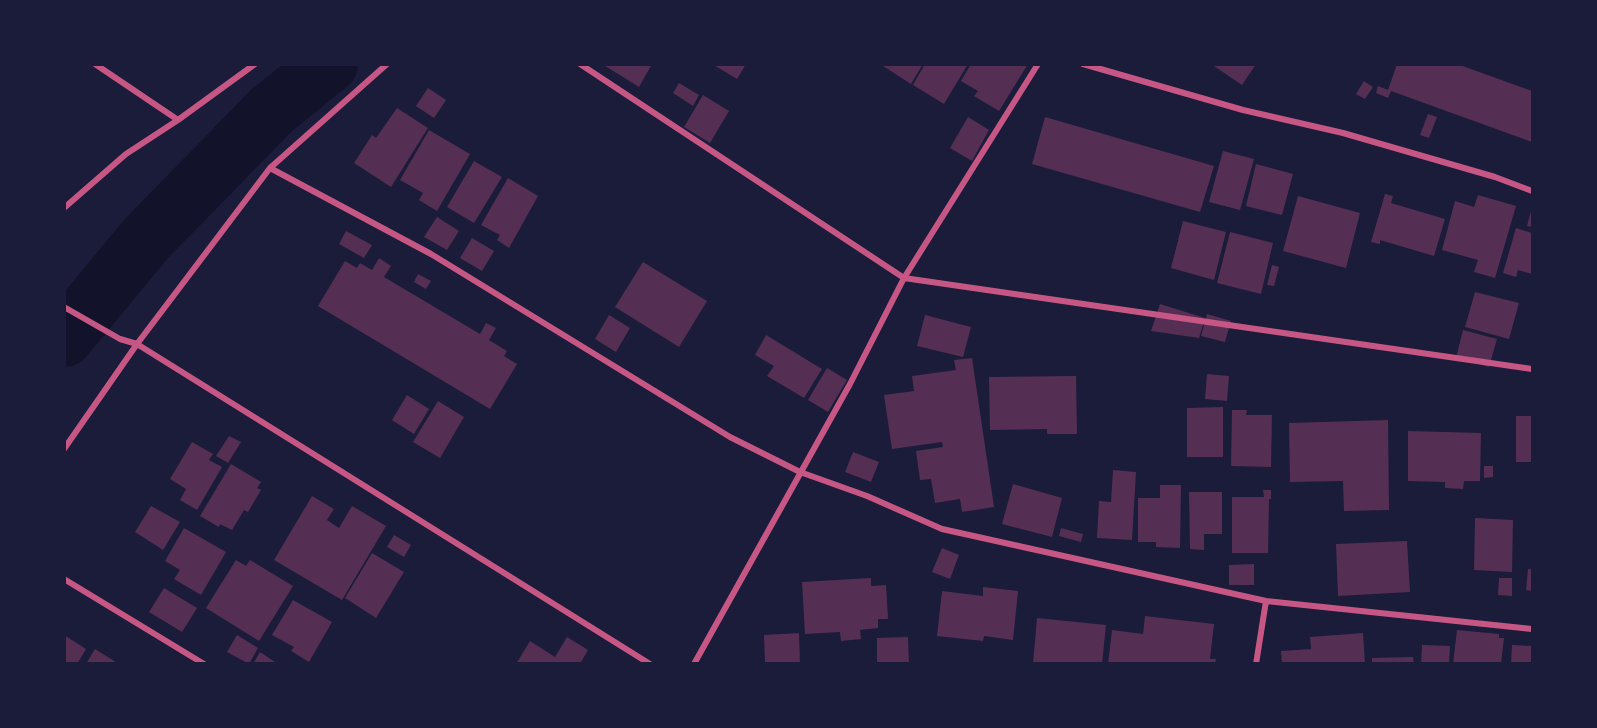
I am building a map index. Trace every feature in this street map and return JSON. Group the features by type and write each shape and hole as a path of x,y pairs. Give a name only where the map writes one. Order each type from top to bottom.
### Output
{"street":[{"path":"95,64 178,120"},
{"path":"64,208 126,154 178,120 255,64"},
{"path":"64,449 137,344 270,168 387,64"},
{"path":"580,64 904,278 1533,369"},
{"path":"694,663 850,384 904,278 1038,64"},
{"path":"1083,64 1243,110 1343,133 1495,177 1533,191"},
{"path":"270,168 431,254 691,415 800,472 867,496 942,529 1266,601 1533,629"},
{"path":"64,307 120,339 137,344 544,600 598,629 651,663"},
{"path":"64,579 204,663"},
{"path":"1256,663 1266,601"}],"building":[{"path":"602,64 652,64 639,87"},
{"path":"712,64 746,64 737,79"},
{"path":"880,64 923,64 911,84"},
{"path":"925,64 968,64 944,104 913,85"},
{"path":"971,64 1028,64 999,111 974,96 978,91 961,81"},
{"path":"1211,64 1256,64 1242,85"},
{"path":"1397,64 1457,64 1532,91 1532,142 1391,91 1388,98 1376,93 1378,86 1388,90"},
{"path":"1364,81 1373,87 1365,99 1356,94"},
{"path":"679,83 699,95 693,106 673,93"},
{"path":"428,88 446,100 434,118 416,106"},
{"path":"703,95 729,111 710,143 684,127"},
{"path":"397,108 428,128 391,187 354,163 372,135 376,138"},
{"path":"1428,114 1437,117 1429,138 1420,135"},
{"path":"968,117 989,130 972,161 950,148"},
{"path":"1045,117 1214,166 1200,212 1032,164"},
{"path":"429,130 470,154 437,211 419,200 423,193 400,180"},
{"path":"1223,151 1254,159 1240,210 1209,202"},
{"path":"474,161 502,177 474,223 447,207"},
{"path":"1256,164 1293,174 1282,215 1246,206"},
{"path":"508,178 538,196 509,248 497,240 500,235 481,225"},
{"path":"1385,194 1393,196 1391,203 1445,219 1434,256 1380,240 1380,244 1371,242"},
{"path":"1478,195 1516,206 1495,278 1474,272 1478,260 1442,250 1455,201 1474,207"},
{"path":"1298,196 1360,213 1346,268 1283,251"},
{"path":"1532,207 1532,227 1527,226"},
{"path":"437,217 459,231 447,250 424,237"},
{"path":"1183,221 1226,232 1214,280 1171,268"},
{"path":"1516,228 1532,233 1532,274 1518,270 1516,277 1503,273"},
{"path":"346,231 372,245 364,258 339,244"},
{"path":"1230,232 1273,243 1261,294 1217,283"},
{"path":"472,238 494,251 482,271 460,258"},
{"path":"379,258 391,266 384,277 480,334 486,323 496,328 489,340 507,351 504,356 517,364 490,409 318,306 345,261 357,268 360,263 372,270"},
{"path":"643,262 707,301 679,347 615,307"},
{"path":"1272,265 1279,267 1274,286 1267,285"},
{"path":"418,274 431,281 426,289 414,282"},
{"path":"1475,292 1519,303 1509,339 1465,327"},
{"path":"1160,304 1205,318 1199,338 1151,331"},
{"path":"1207,314 1231,321 1225,342 1201,336"},
{"path":"609,315 630,328 616,352 595,339"},
{"path":"925,315 971,327 963,357 917,346"},
{"path":"1463,330 1497,339 1489,367 1456,358"},
{"path":"766,335 822,369 804,398 767,376 774,366 755,355"},
{"path":"972,358 994,507 962,512 960,499 935,503 931,479 920,480 916,451 943,447 942,442 892,449 884,395 914,391 912,376 956,370 954,360"},
{"path":"827,368 847,380 828,412 808,400"},
{"path":"1207,374 1229,376 1227,401 1205,399"},
{"path":"1076,376 1077,434 1047,434 1047,429 990,430 989,377"},
{"path":"407,395 429,409 414,434 392,420"},
{"path":"438,401 464,417 440,458 413,442"},
{"path":"1223,407 1223,457 1187,457 1187,408"},
{"path":"1232,410 1247,410 1246,415 1272,415 1271,467 1231,466"},
{"path":"1516,416 1532,416 1532,462 1516,462"},
{"path":"1388,420 1389,510 1344,511 1343,481 1290,482 1289,423"},
{"path":"1408,431 1481,433 1480,481 1464,481 1463,489 1445,488 1445,482 1408,481"},
{"path":"229,436 241,442 228,463 216,456"},
{"path":"192,442 213,454 209,460 222,467 197,510 180,500 186,489 170,479"},
{"path":"853,452 879,462 871,482 845,472"},
{"path":"231,464 261,482 257,488 261,490 248,512 244,510 232,530 220,524 219,527 200,516"},
{"path":"1484,466 1493,466 1493,477 1484,478"},
{"path":"1113,470 1136,472 1132,540 1097,538 1099,501 1111,502"},
{"path":"1013,484 1062,498 1052,537 1002,524"},
{"path":"1160,485 1181,485 1180,548 1156,547 1156,542 1138,542 1138,498 1160,498"},
{"path":"1263,490 1271,490 1268,553 1232,553 1232,497 1264,497"},
{"path":"1189,492 1222,492 1222,534 1204,534 1204,550 1190,549"},
{"path":"312,496 334,509 327,520 339,528 352,506 386,526 342,600 274,560"},
{"path":"151,506 180,522 163,550 135,532"},
{"path":"1475,518 1513,520 1512,572 1474,570"},
{"path":"184,528 226,552 201,595 174,579 180,570 165,561"},
{"path":"1061,528 1083,534 1081,542 1059,536"},
{"path":"394,535 411,545 404,557 387,547"},
{"path":"1407,541 1410,592 1338,596 1336,544"},
{"path":"942,548 959,555 950,579 932,572"},
{"path":"372,553 404,572 376,618 345,598"},
{"path":"236,560 246,566 250,560 293,586 259,641 206,608"},
{"path":"1254,564 1254,585 1229,585 1229,565"},
{"path":"1528,569 1532,569 1532,591 1526,590"},
{"path":"871,578 871,586 886,585 888,619 878,619 878,628 860,630 861,639 841,641 840,632 805,634 802,582"},
{"path":"1499,578 1512,578 1512,596 1498,595"},
{"path":"983,587 1018,591 1013,640 984,636 983,641 937,636 942,591 983,596"},
{"path":"164,588 197,608 182,632 149,612"},
{"path":"293,600 332,622 309,662 291,651 294,647 272,635"},
{"path":"1145,616 1214,624 1210,659 1216,659 1215,664 1108,664 1112,630 1143,634"},
{"path":"1037,618 1106,625 1102,664 1033,664"},
{"path":"1457,630 1499,634 1499,638 1504,638 1501,664 1453,664"},
{"path":"799,633 800,664 765,664 764,635"},
{"path":"1363,633 1365,664 1282,664 1281,651 1311,649 1310,637"},
{"path":"64,635 86,649 77,664 64,664"},
{"path":"237,635 258,648 249,664 227,652"},
{"path":"567,637 588,650 580,664 516,664 530,641 555,657"},
{"path":"908,637 909,664 877,664 877,638"},
{"path":"1422,645 1450,646 1449,664 1421,664"},
{"path":"1512,645 1532,646 1532,664 1511,664"},
{"path":"95,649 119,664 86,664"},
{"path":"260,652 278,664 253,664"},
{"path":"1413,657 1414,664 1372,664 1372,658"}],"waterway":[{"path":"64,338 146,239 272,110 329,64"}]}
